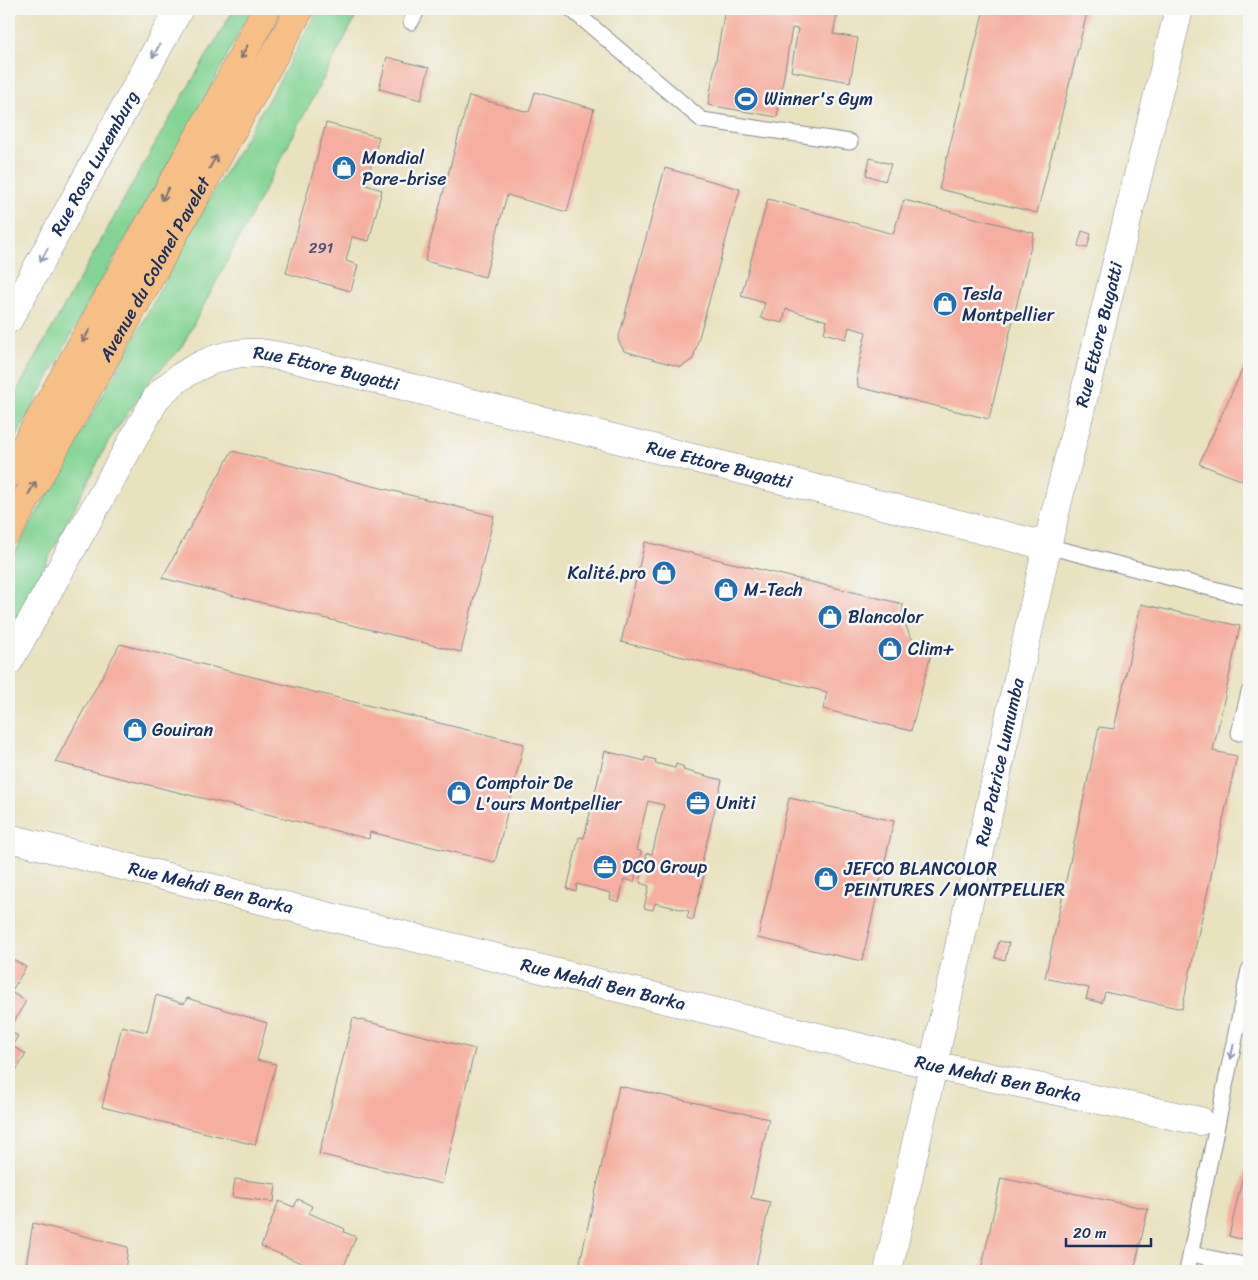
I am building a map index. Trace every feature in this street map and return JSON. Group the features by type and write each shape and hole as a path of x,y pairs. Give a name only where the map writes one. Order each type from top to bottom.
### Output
{"main road":[{"name":"Avenue du Colonel Pavelet","path":"9,474 228,84 266,9"},
{"name":"Avenue du Colonel Pavelet","path":"9,530 300,9"}],"street":[{"name":"Rue Rosa Luxemburg","path":"9,318 179,9"},
{"name":"Rue Ettore Bugatti","path":"9,661 156,397 168,385 192,368 235,355 259,353 291,358 1047,546 1179,9"},
{"name":"Rue Patrice Lumumba","path":"888,1271 1047,546"},
{"name":"Rue Mehdi Ben Barka","path":"9,838 932,1065 1208,1124"}],"lane":[{"path":"571,9 702,120 850,142"},
{"path":"1047,546 1249,598"},
{"path":"1239,733 1249,692"},
{"path":"1187,1271 1191,1254 1208,1124 1249,970"},
{"path":"1191,1254 1249,1266"}],"green space":[{"path":"234,9 251,9 187,133 92,296 9,451 9,405 156,142"},
{"path":"319,9 360,9 180,350 152,378 109,440 9,636 9,563 135,337 195,223 277,85"}],"building":[{"path":"725,9 838,9 833,34 858,38 850,82 791,71 798,29 792,28 777,117 708,105"},
{"path":"984,9 1088,9 1037,213 939,189"},
{"path":"387,57 429,68 421,100 379,89"},
{"path":"535,92 594,109 567,212 507,195 485,277 425,261 469,96 529,112"},
{"path":"326,123 379,137 366,185 382,190 369,241 352,237 346,261 358,265 351,291 286,273"},
{"path":"870,158 891,164 885,181 866,175"},
{"path":"665,168 740,189 693,359 681,367 624,351 618,340"},
{"name":"Tesla Montpellier","path":"768,199 893,234 904,200 1034,233 989,419 858,387 857,372 866,332 849,327 846,339 824,333 827,321 786,309 783,323 761,318 765,303 741,296"},
{"path":"1082,231 1091,234 1087,248 1078,246"},
{"path":"1249,355 1249,483 1199,464"},
{"path":"232,451 494,516 461,652 162,578"},
{"path":"645,542 903,604 902,617 910,636 918,644 932,650 911,731 823,709 827,692 621,642"},
{"path":"1141,604 1240,626 1213,751 1237,756 1182,1009 1105,992 1102,1003 1086,999 1089,988 1045,978 1099,727 1114,729"},
{"path":"120,644 524,744 495,862 370,832 369,839 55,762"},
{"path":"605,751 645,761 645,757 656,760 655,763 675,768 676,764 684,767 683,770 722,780 701,866 706,867 693,920 687,918 689,911 655,903 653,910 644,908 649,886 640,883 647,853 652,854 664,805 648,801 636,850 641,851 634,882 624,879 619,902 610,899 611,893 577,884 576,891 567,889 579,837 584,838"},
{"name":"JEFCO BLANCOLOR PEINTURES / MONTPELLIER","path":"789,798 894,821 862,961 758,938"},
{"path":"999,941 1009,943 1005,960 995,958"},
{"path":"9,957 26,967 11,992 26,1001 9,1030"},
{"path":"156,995 184,1004 187,998 267,1023 257,1060 276,1064 255,1145 102,1107 122,1026 147,1032"},
{"path":"353,1018 475,1049 442,1184 319,1154"},
{"path":"9,1031 18,1036 12,1046 26,1054 9,1082"},
{"path":"619,1086 769,1119 751,1198 770,1202 755,1271 578,1271"},
{"path":"1244,1171 1249,1172 1249,1241 1229,1236"},
{"path":"1001,1178 1148,1209 1134,1271 981,1271"},
{"path":"235,1179 276,1184 274,1202 232,1197"},
{"path":"298,1199 312,1206 309,1213 345,1229 344,1232 356,1237 342,1271 298,1271 301,1263 261,1246 279,1201 294,1207"},
{"path":"33,1223 128,1247 125,1271 25,1271"}],"place":[{"name":"Winner's Gym","path":"746,99"},
{"name":"Mondial Pare-brise","path":"344,168"},
{"name":"Tesla Montpellier","path":"945,304"},
{"name":"Kalité.pro","path":"664,573"},
{"name":"M-Tech","path":"726,590"},
{"name":"Blancolor","path":"830,617"},
{"name":"Clim+","path":"890,649"},
{"name":"Gouiran","path":"135,730"},
{"name":"Comptoir De L'ours Montpellier","path":"459,793"},
{"name":"Uniti","path":"698,803"},
{"name":"DCO Group","path":"605,867"},
{"name":"JEFCO BLANCOLOR PEINTURES / MONTPELLIER","path":"826,879"}]}
